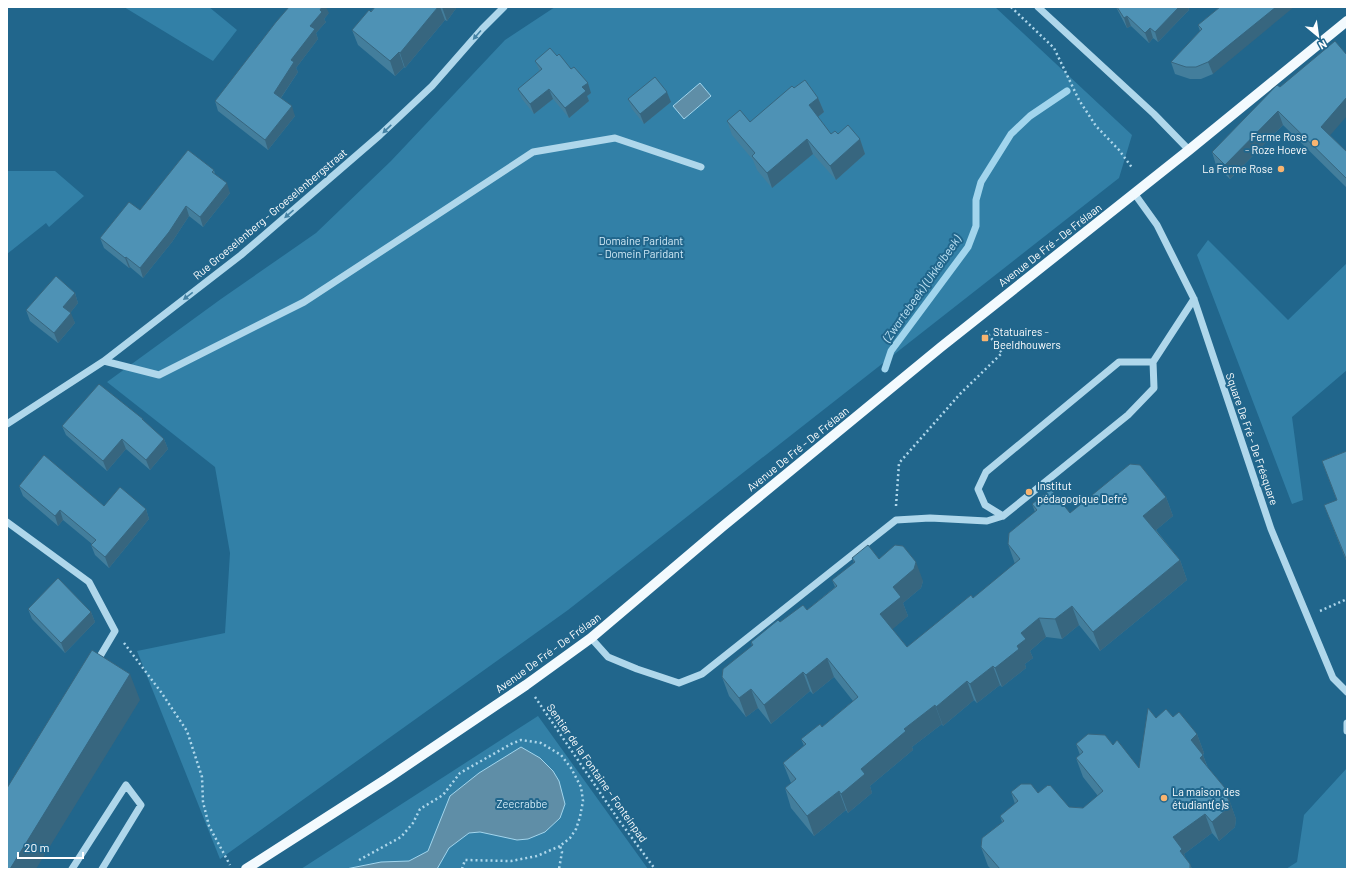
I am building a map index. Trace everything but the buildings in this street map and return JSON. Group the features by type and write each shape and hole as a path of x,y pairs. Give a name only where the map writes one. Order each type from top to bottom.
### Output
{"main road":[{"name":"Avenue De Fré - De Frélaan","path":"246,869 388,778 526,685 591,638 722,526 1347,21"}],"street":[{"name":"Rue Groeselenberg - Groeselenbergstraat","path":"7,424 104,361 241,255 380,135 432,86 482,29 504,7"},
{"path":"1038,7 1154,114 1189,150"},
{"path":"104,361 159,375 304,302 533,152 615,138 701,167"},
{"name":"Square De Fré - De Frésquare","path":"1134,193 1157,225 1194,299 1271,529 1333,678 1347,692"},
{"path":"591,638 608,657 637,669 679,682 702,674 896,520 930,518 987,521 1003,516 1128,415 1154,388 1153,362 1194,299"},
{"path":"1003,516 985,505 978,489 986,472 1119,362 1153,362"},
{"path":"7,522 89,582 115,631 91,671"},
{"path":"1347,723 1347,731"},
{"path":"72,869 126,785 141,804 102,869"}],"path":[{"path":"1011,7 1054,48 1079,100 1096,126 1119,150 1133,169"},
{"path":"896,520 896,486 899,463 960,394 1002,352 985,331"},
{"path":"1329,606 1347,599"},
{"path":"115,631 161,692 187,731 202,777 203,802 210,826 232,869"},
{"name":"Sentier de la Fontaine - Fonteinpad","path":"526,685 618,819 655,869"},
{"path":"359,860 401,837 413,823 420,810 443,795 460,773 522,740 541,743 561,755 571,768 581,787 583,801 576,829 570,838 560,846 537,856 511,862 465,860 462,869"},
{"path":"559,869 562,852 560,846"}],"green space":[{"path":"124,7 209,7 237,30 213,61"},
{"name":"Domaine Paridant - Domein Paridant","path":"555,7 995,7 1132,135 1119,178 568,610 220,859 137,651 225,633 230,553 215,467 107,382 221,299 316,233 391,161 505,40"},
{"path":"7,171 55,171 84,196 49,227 46,223 7,254"},
{"path":"1208,240 1288,320 1347,263 1347,370 1292,417 1303,500 1292,504 1197,255"},
{"name":"Zeecrabbe","path":"538,716 648,869 301,869"},
{"path":"1347,768 1347,869 1286,869 1297,862 1304,815"}],"shaded area":[{"path":"700,83 711,96 684,119 673,106"},
{"path":"521,747 540,758 553,771 559,781 565,804 560,818 545,832 528,839 517,840 480,832 469,833 449,848 437,869 346,869 381,862 409,861 428,851 450,796 479,773"}],"waterway":[{"name":"(Zwartebeek) (Ukkelbeek)","path":"885,369 891,351 968,247 976,226 976,200 981,182 1011,134 1030,116 1067,91"}],"place":[{"name":"Ferme Rose - Roze Hoeve","path":"1315,143"},
{"name":"La Ferme Rose","path":"1281,169"},
{"name":"Statuaires - Beeldhouwers","path":"985,338"},
{"name":"Institut pédagogique Defré","path":"1029,492"},
{"name":"La maison des étudiant(e)s","path":"1164,798"}]}
